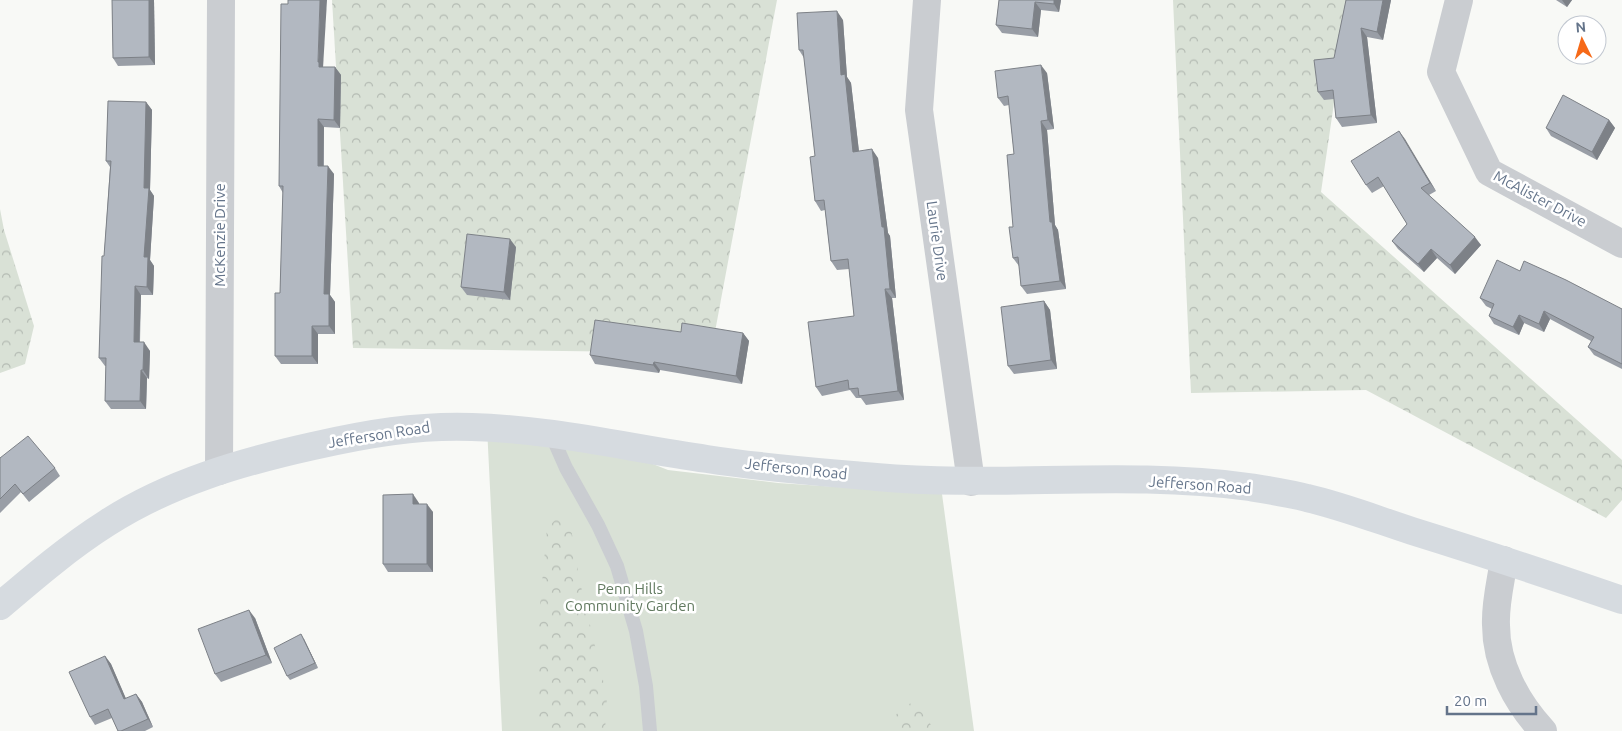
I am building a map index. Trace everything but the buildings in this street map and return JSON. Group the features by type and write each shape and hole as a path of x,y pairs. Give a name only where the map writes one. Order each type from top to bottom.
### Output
{"street":[{"name":"McKenzie Drive","path":"219,471 221,0"},
{"name":"Laurie Drive","path":"927,0 919,110 971,482"},
{"name":"McAlister Drive","path":"1460,0 1441,72 1489,172 1622,244"},
{"name":"Jefferson Road","path":"0,606 70,549 107,522 177,486 219,471 282,453 390,430 431,426 520,429 710,460 885,478 971,482 1051,480 1178,481 1248,487 1310,498 1622,600"},
{"path":"1504,560 1496,626 1499,648 1505,671 1516,696 1530,717 1544,731"}],"lane":[{"path":"551,434 566,468 598,525 617,566 636,631 646,686 650,731"}],"green space":[{"path":"332,0 777,0 711,353 353,348"},
{"path":"1173,0 1349,0 1321,192 1622,460 1622,500 1606,518 1366,390 1191,393"},
{"path":"0,209 4,230 34,326 25,364 0,373"},
{"name":"Penn Hills Community Garden","path":"487,427 597,442 668,470 778,483 942,494 974,731 502,731"},
{"path":"562,513 571,528 579,578 607,697 605,731 539,731 538,628 547,528"},
{"path":"917,698 934,731 891,731 889,720"}]}
